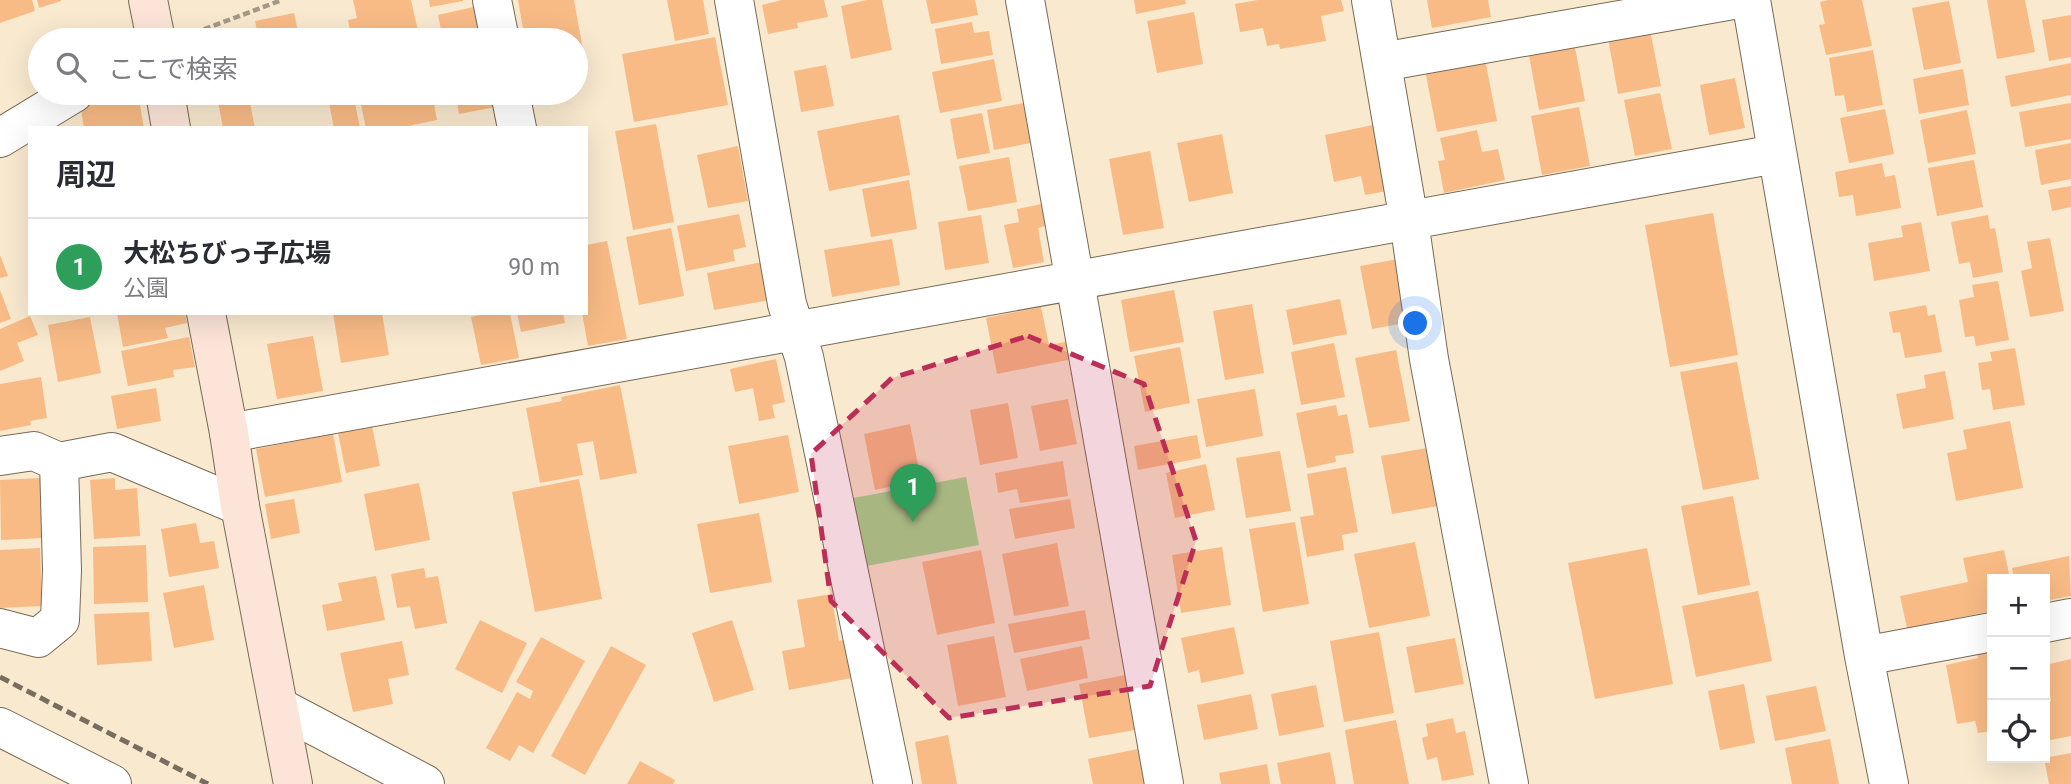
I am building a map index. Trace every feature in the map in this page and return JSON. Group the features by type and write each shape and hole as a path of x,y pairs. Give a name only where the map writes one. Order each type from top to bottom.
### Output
{"street":[{"path":"148,0 165,28"},
{"path":"492,0 498,28"},
{"path":"734,0 787,304 804,358 893,784"},
{"path":"1026,0 1164,784"},
{"path":"1371,0 1409,221 1429,359 1508,784"},
{"path":"1382,62 1733,0"},
{"path":"1751,0 1864,656 1889,784"},
{"path":"0,138 54,105"},
{"path":"167,105 171,126"},
{"path":"512,105 517,126"},
{"path":"229,433 1776,154"},
{"path":"206,315 293,784"},
{"path":"0,456 34,452 59,462 112,452 240,506"},
{"path":"0,628 38,638 60,620 62,570 59,462"},
{"path":"2050,622 2071,618"},
{"path":"1864,656 1987,633"},
{"path":"279,707 425,784"},
{"path":"0,727 112,784"}],"path":[{"path":"200,28 282,0"}],"highlighted area":[{"path":"1028,336 1144,384 1196,541 1150,686 949,718 831,601 811,454 892,378"}],"green space":[{"path":"966,477 979,545 861,567 848,499"}],"building":[{"path":"0,0 32,0 35,11 0,23"},
{"path":"37,0 61,0 61,1 39,8"},
{"path":"353,0 411,0 417,28 350,28 348,20 357,18"},
{"path":"429,0 463,0 463,1 430,7"},
{"path":"518,0 574,0 579,28 523,28"},
{"path":"667,0 703,0 709,34 675,41"},
{"path":"782,0 824,0 828,17 797,23 798,28 768,34 762,5"},
{"path":"867,0 882,0 892,50 851,59 841,6"},
{"path":"926,0 975,0 978,15 931,24"},
{"path":"1134,0 1185,0 1186,4 1136,14"},
{"path":"1258,0 1341,0 1344,11 1321,16 1326,41 1280,49 1279,44 1267,46 1263,28 1240,32 1235,4"},
{"path":"1427,0 1488,0 1491,17 1432,28"},
{"path":"1862,0 1872,46 1826,55 1819,25 1825,24 1820,2"},
{"path":"1987,0 2025,0 2035,52 1997,59"},
{"path":"1949,1 1961,63 1924,70 1912,8"},
{"path":"478,6 483,28 441,28 438,15"},
{"path":"1194,12 1203,64 1157,73 1147,21"},
{"path":"294,13 297,28 256,28 255,21"},
{"path":"2071,15 2071,57 2049,61 2042,20"},
{"path":"972,22 974,33 989,31 993,55 941,64 935,29"},
{"path":"1650,30 1661,86 1618,94 1608,38"},
{"path":"715,37 728,105 634,122 622,54"},
{"path":"1574,42 1585,101 1539,110 1528,50"},
{"path":"1873,50 1883,105 1847,112 1844,95 1835,96 1829,58"},
{"path":"994,59 1002,101 940,113 932,72"},
{"path":"1485,59 1497,121 1437,132 1425,70"},
{"path":"2071,63 2071,95 2011,107 2005,76"},
{"path":"826,65 834,106 801,112 794,71"},
{"path":"1963,69 1969,105 1919,114 1913,79"},
{"path":"1735,78 1745,128 1709,135 1700,85"},
{"path":"1660,93 1672,149 1635,156 1624,100"},
{"path":"1029,102 1036,142 994,150 987,110"},
{"path":"2071,103 2071,139 2025,147 2019,112"},
{"path":"80,105 140,105 144,126 84,126"},
{"path":"219,105 250,105 255,126 223,126"},
{"path":"329,105 355,105 360,126 334,126"},
{"path":"361,105 434,105 437,120 408,126 366,126"},
{"path":"457,105 496,105 496,107 459,114"},
{"path":"1579,107 1590,166 1542,175 1531,116"},
{"path":"1885,109 1894,154 1849,163 1840,118"},
{"path":"1967,110 1976,154 1928,163 1920,120"},
{"path":"982,113 990,153 957,159 950,119"},
{"path":"899,115 910,175 829,191 817,131"},
{"path":"656,124 674,222 633,230 615,131"},
{"path":"1373,125 1387,191 1365,195 1361,176 1334,182 1325,135"},
{"path":"1477,130 1482,152 1498,149 1505,180 1444,193 1438,161 1445,160 1440,138"},
{"path":"1222,134 1233,193 1189,202 1177,143"},
{"path":"2071,143 2071,179 2041,185 2035,150"},
{"path":"738,146 748,201 708,208 697,155"},
{"path":"1150,151 1164,228 1123,235 1109,159"},
{"path":"1009,157 1017,202 968,211 959,166"},
{"path":"1974,160 1983,207 1937,216 1928,168"},
{"path":"1882,163 1885,177 1895,175 1901,208 1856,216 1853,195 1839,197 1835,172"},
{"path":"909,180 917,229 871,237 862,189"},
{"path":"2071,186 2071,207 2052,211 2048,190"},
{"path":"1042,204 1046,226 1038,228 1044,262 1013,268 1004,225 1019,222 1017,209"},
{"path":"1713,213 1738,355 1670,367 1645,225"},
{"path":"739,214 746,247 733,250 735,261 686,271 677,226"},
{"path":"981,215 989,263 945,270 938,222"},
{"path":"1988,215 1990,229 1995,228 2003,272 1973,278 1970,262 1959,264 1951,222"},
{"path":"1921,222 1930,271 1874,281 1868,243 1903,237 1901,226"},
{"path":"671,228 684,296 639,305 626,237"},
{"path":"2050,238 2064,311 2030,317 2021,271 2032,268 2027,242"},
{"path":"892,239 900,285 832,297 824,250"},
{"path":"607,241 627,339 588,346 582,315 588,315 588,245"},
{"path":"0,255 8,276 0,278"},
{"path":"1398,259 1410,322 1372,329 1360,266"},
{"path":"762,262 770,300 714,310 707,273"},
{"path":"1998,281 2009,340 1976,346 1974,336 1965,337 1959,300 1974,297 1972,285"},
{"path":"0,290 11,319 0,323"},
{"path":"1174,290 1184,342 1130,352 1121,300"},
{"path":"1340,299 1347,334 1293,345 1286,310"},
{"path":"1252,304 1264,373 1225,380 1213,311"},
{"path":"1926,305 1928,316 1935,314 1942,352 1905,358 1900,332 1893,333 1889,312"},
{"path":"1041,307 1049,345 1070,341 1073,359 997,374 986,318"},
{"path":"117,315 185,315 187,323 165,328 168,338 123,347"},
{"path":"333,315 382,315 389,355 341,363"},
{"path":"510,315 519,358 481,365 471,317"},
{"path":"517,315 563,315 565,323 521,332"},
{"path":"30,316 38,335 17,343 24,361 0,371 0,329"},
{"path":"90,317 101,373 58,382 48,325"},
{"path":"313,336 323,391 277,399 267,344"},
{"path":"189,337 195,367 173,370 174,377 128,386 121,351"},
{"path":"1334,343 1345,397 1301,405 1291,352"},
{"path":"1180,347 1190,403 1145,412 1134,356"},
{"path":"2015,348 2025,405 1993,410 1990,389 1982,390 1978,363 1992,361 1990,352"},
{"path":"1396,350 1410,421 1369,428 1355,358"},
{"path":"776,359 785,402 772,405 775,418 759,421 753,388 735,392 730,369"},
{"path":"1737,362 1759,479 1703,490 1680,372"},
{"path":"1945,371 1954,419 1903,429 1896,394 1926,388 1924,375"},
{"path":"41,377 47,418 30,421 31,425 0,431 0,384"},
{"path":"620,385 637,473 600,480 593,441 577,444 583,475 540,483 526,408 562,401 561,397"},
{"path":"156,388 161,421 117,429 111,396"},
{"path":"1255,389 1263,436 1206,447 1197,399"},
{"path":"1068,399 1077,444 1040,451 1031,406"},
{"path":"1008,403 1018,458 980,465 970,410"},
{"path":"1336,405 1338,416 1347,414 1354,453 1335,456 1336,462 1307,468 1296,413"},
{"path":"2010,421 2023,488 1956,501 1947,453 1967,449 1963,430"},
{"path":"910,424 921,480 875,490 864,434"},
{"path":"372,426 380,466 346,473 338,433"},
{"path":"333,434 342,482 265,497 256,449"},
{"path":"788,435 799,492 739,504 728,446"},
{"path":"1197,435 1201,458 1138,470 1134,446"},
{"path":"1427,448 1438,506 1392,514 1381,456"},
{"path":"1280,451 1291,511 1246,518 1236,458"},
{"path":"1063,461 1068,496 1020,503 1017,489 998,493 995,473"},
{"path":"1206,464 1215,510 1175,518 1166,473"},
{"path":"1346,467 1358,532 1342,535 1344,550 1307,557 1300,517 1314,515 1307,474"},
{"path":"40,478 43,538 1,540 0,480"},
{"path":"115,478 115,490 137,488 140,536 94,539 90,480"},
{"path":"579,479 602,599 535,612 512,492"},
{"path":"419,483 430,540 375,551 364,494"},
{"path":"1733,496 1750,585 1698,595 1681,506"},
{"path":"294,499 300,533 271,539 265,504"},
{"path":"1070,499 1075,528 1015,539 1009,509"},
{"path":"759,513 772,582 710,593 697,524"},
{"path":"1295,522 1309,604 1263,612 1249,529"},
{"path":"196,523 200,543 214,541 219,568 169,577 161,529"},
{"path":"1415,542 1430,616 1369,628 1354,554"},
{"path":"1057,543 1069,606 1014,616 1002,554"},
{"path":"146,545 148,602 94,604 93,547"},
{"path":"1222,547 1231,605 1181,613 1172,555"},
{"path":"40,548 42,606 0,608 0,550"},
{"path":"1647,548 1673,684 1595,699 1568,563"},
{"path":"981,550 995,623 937,635 922,562"},
{"path":"2004,550 2009,574 1987,574 1987,612 1907,628 1900,596 1968,582 1963,558"},
{"path":"2069,556 2071,596 2050,600 2050,574 2013,574 2012,568"},
{"path":"424,568 426,578 438,576 447,623 415,629 410,606 397,608 391,574"},
{"path":"376,576 385,620 327,631 322,605 342,601 338,583"},
{"path":"204,585 214,640 174,648 163,593"},
{"path":"1758,591 1772,661 1696,677 1682,606"},
{"path":"831,594 839,641 844,640 851,678 789,690 782,651 805,647 797,600"},
{"path":"1085,610 1090,639 1014,653 1008,624"},
{"path":"149,612 152,661 97,665 94,614"},
{"path":"480,620 527,643 502,693 455,669"},
{"path":"732,620 754,690 714,702 692,633"},
{"path":"1234,627 1244,674 1201,683 1199,670 1188,673 1181,638"},
{"path":"1379,632 1394,713 1344,722 1330,641"},
{"path":"994,636 1006,697 958,706 947,645"},
{"path":"541,637 585,661 533,753 519,745 510,761 486,748 517,692 530,699 533,691 516,682"},
{"path":"1455,638 1464,684 1415,693 1406,647"},
{"path":"402,641 409,675 388,679 393,704 353,712 340,653"},
{"path":"611,646 646,665 585,775 551,756"},
{"path":"1082,646 1088,678 1027,691 1020,659"},
{"path":"1987,650 1987,732 1978,733 1975,721 1957,724 1946,665 1978,658 1977,652"},
{"path":"2071,659 2071,736 2050,740 2051,701 2050,664"},
{"path":"1125,675 1135,730 1089,738 1079,684"},
{"path":"1744,684 1755,743 1720,750 1708,691"},
{"path":"1316,685 1324,727 1279,736 1271,694"},
{"path":"1816,686 1826,731 1775,741 1766,696"},
{"path":"1251,694 1258,729 1204,740 1197,705"},
{"path":"1453,718 1456,733 1465,731 1474,775 1442,781 1437,757 1427,760 1422,738 1428,736 1426,724"},
{"path":"1396,720 1409,784 1354,784 1345,730"},
{"path":"948,735 957,784 922,784 915,742"},
{"path":"1830,739 1839,784 1792,784 1785,748"},
{"path":"1138,749 1145,784 1093,784 1088,759"},
{"path":"1330,752 1336,784 1281,784 1277,763"},
{"path":"2071,753 2071,784 2049,784 2045,763 2050,763 2050,757"},
{"path":"640,761 675,780 673,784 627,784"},
{"path":"1267,764 1270,784 1221,784 1219,773"}],"railway":[{"path":"0,677 208,784"}],"place":[{"name":"大松ちびっ子広場","path":"913,522"}]}
